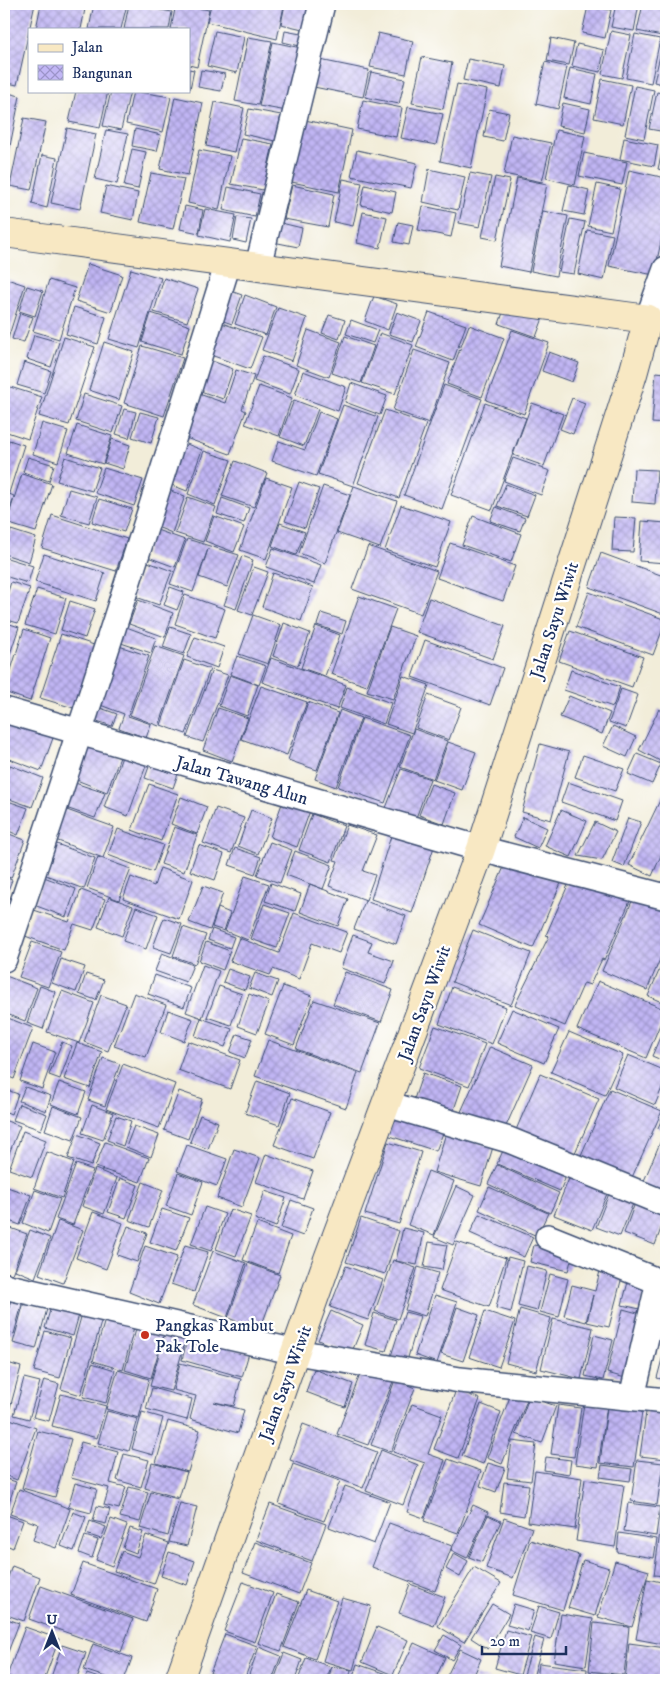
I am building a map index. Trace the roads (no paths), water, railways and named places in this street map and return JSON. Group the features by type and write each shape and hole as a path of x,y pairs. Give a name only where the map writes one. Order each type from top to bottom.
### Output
{"main road":[{"path":"4,234 657,320"},
{"name":"Jalan Sayu Wiwit","path":"179,1680 328,1259 481,849 633,374 657,320"}],"street":[{"path":"258,266 322,4"},
{"path":"4,959 156,498 228,263"},
{"path":"657,320 666,269"},
{"name":"Jalan Tawang Alun","path":"4,710 481,849 666,897"},
{"path":"387,1104 509,1140 666,1204"},
{"path":"548,1237 650,1278 656,1283 632,1397"},
{"path":"4,1286 296,1352 460,1380 666,1401"}],"place":[{"name":"Pangkas Rambut Pak Tole","path":"145,1335"}]}
